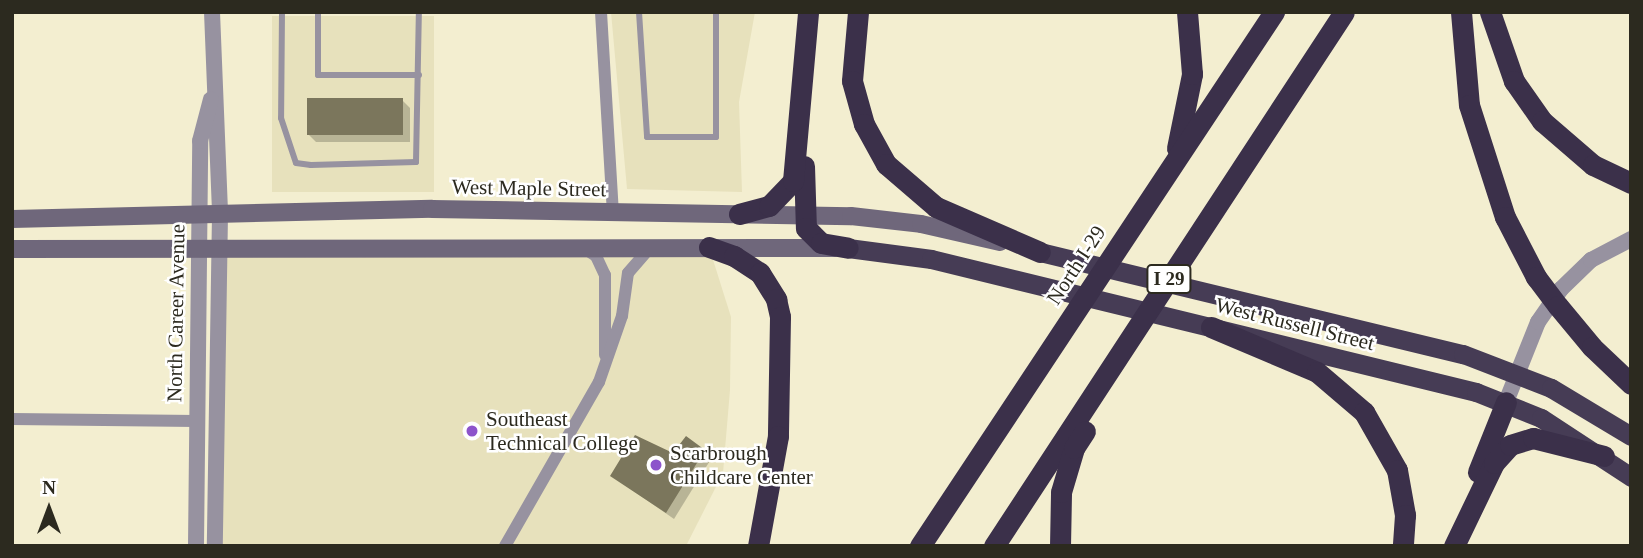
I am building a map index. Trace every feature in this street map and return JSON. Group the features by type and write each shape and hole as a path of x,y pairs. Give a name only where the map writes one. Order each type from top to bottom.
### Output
{"highway":[{"path":"739,214 769,206 793,181 808,12"},
{"path":"858,12 852,81 864,124 886,163 936,207 1041,251"},
{"path":"1174,160 1192,74 1187,12"},
{"name":"North I-29","path":"920,546 1274,12"},
{"name":"I 29","path":"994,546 1344,12"},
{"path":"1461,12 1469,104 1490,183 1505,217 1536,277 1592,347 1631,384"},
{"path":"1490,12 1514,80 1542,121 1593,165 1631,183"},
{"path":"804,55 803,215 806,228 821,243 848,248"},
{"path":"709,247 734,256 760,272 776,299 780,317 778,445 758,546"},
{"name":"West Russell Street","path":"848,248 931,258 1506,402 1604,456 1631,477"},
{"name":"West Russell Street","path":"1041,251 1463,354 1517,373 1580,403 1631,436"},
{"path":"1211,327 1317,372 1364,412 1397,470 1405,515 1403,546"},
{"path":"1060,546 1060,500 1073,448 1117,381 1130,337"},
{"path":"1451,546 1506,402"},
{"path":"1451,546 1494,463 1510,445 1533,438 1604,456"}],"main road":[{"name":"West Maple Street","path":"12,219 419,209 803,215 921,224 1041,251"},
{"path":"12,249 198,246 848,248"}],"street":[{"name":"North Career Avenue","path":"212,12 220,214 215,546"},
{"path":"601,12 613,212"},
{"name":"North Career Avenue","path":"196,546 200,141 215,83"},
{"path":"1506,402 1538,322 1571,277 1606,250 1631,239"},
{"path":"582,246 596,256 605,275 605,368"},
{"path":"505,546 605,368 622,316 628,273 642,253 653,246"},
{"path":"12,419 196,421"}],"lane":[{"path":"282,12 281,118 285,137 301,165 416,162 419,12"},
{"path":"318,12 318,75 419,75"},
{"path":"639,12 647,137 716,137 716,12"}],"shaded area":[{"path":"611,12 755,12 739,102 742,192 627,189"},
{"path":"272,16 434,16 434,192 272,192"},
{"name":"Southeast Technical College","path":"219,247 709,247 731,317 730,390 723,473 686,546 217,546"}],"building":[{"path":"307,98 403,98 403,135 307,135"},
{"name":"Scarbrough Childcare Center","path":"635,435 673,453 686,436 705,450 666,513 610,476"}],"place":[{"name":"Southeast Technical College","path":"472,431"},
{"name":"Scarbrough Childcare Center","path":"656,465"}]}
